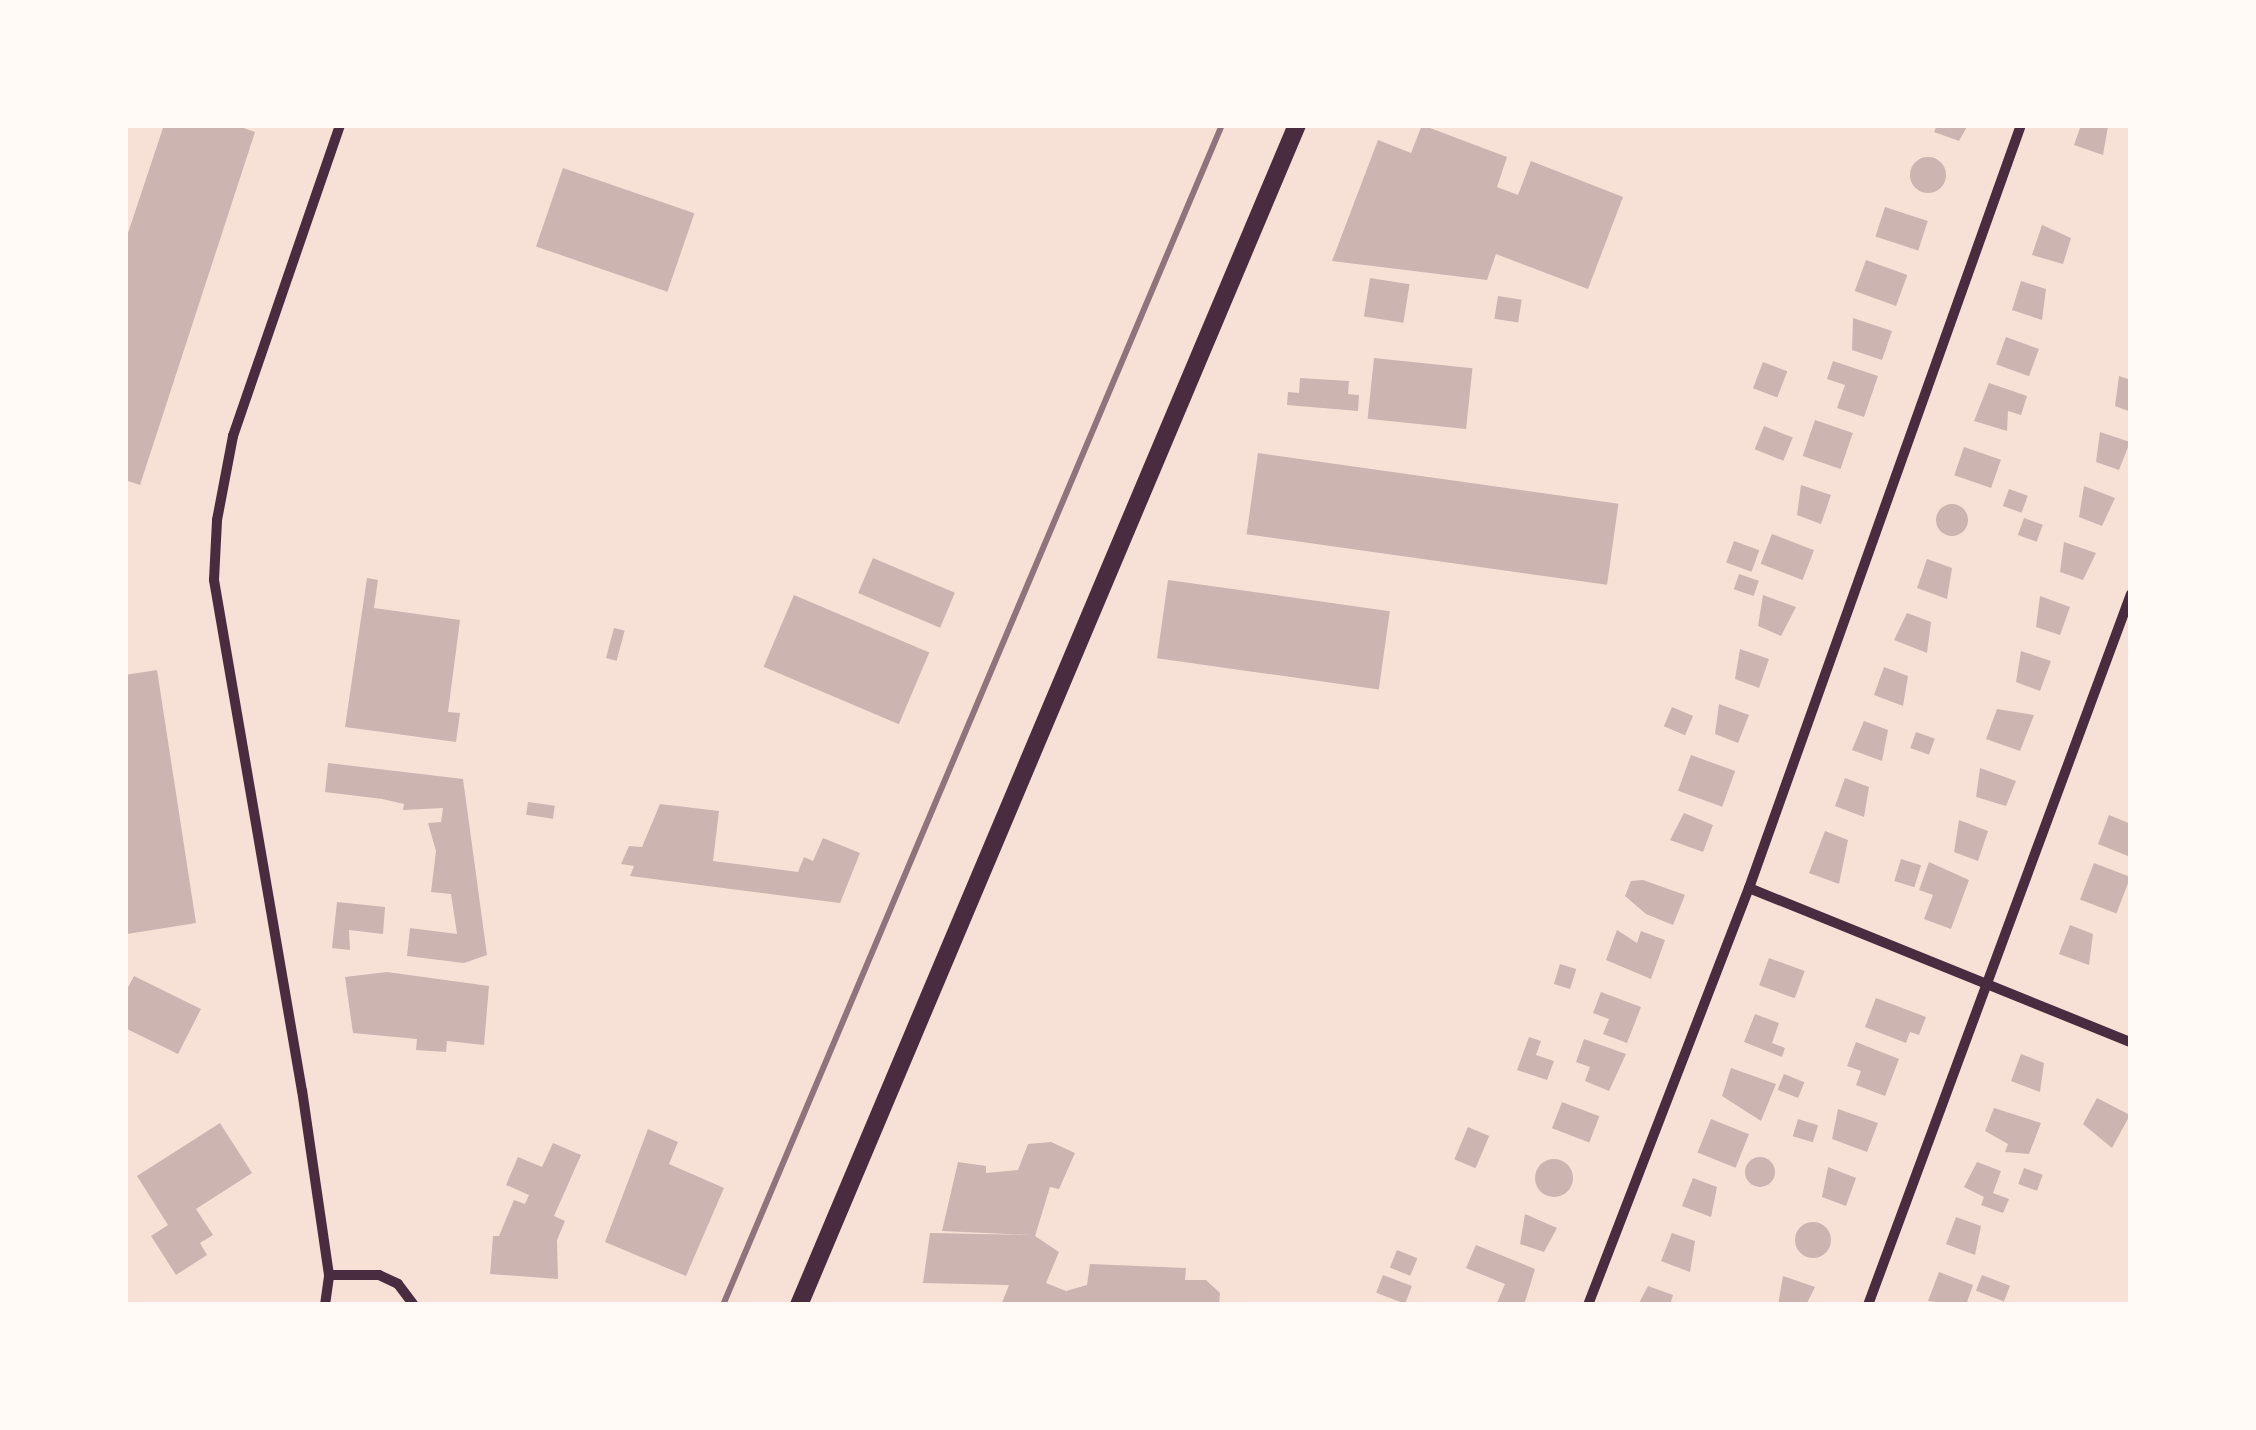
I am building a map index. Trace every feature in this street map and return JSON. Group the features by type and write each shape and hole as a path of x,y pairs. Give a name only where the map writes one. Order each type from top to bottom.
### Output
{"main road":[{"path":"799,1305 1297,125"}],"street":[{"path":"326,1305 329,1276 214,580 216,520 233,436 340,125"},
{"path":"1588,1305 1749,888 2022,125"},
{"path":"1868,1305 2131,594"},
{"path":"1749,888 1990,981 2131,1042"},
{"path":"329,1276 379,1275 398,1284 414,1305"}],"building":[{"path":"164,125 235,125 255,132 140,485 125,480 125,242"},
{"path":"1422,125 1507,157 1497,187 1518,195 1531,161 1623,197 1588,289 1496,254 1487,280 1332,261 1378,140 1411,153"},
{"path":"1937,125 1968,125 1959,141 1934,132"},
{"path":"2081,125 2108,126 2103,155 2074,145"},
{"path":"1928,157 1941,162 1946,175 1941,188 1928,193 1915,188 1910,175 1915,162"},
{"path":"563,168 694,213 667,292 536,246"},
{"path":"1885,207 1928,221 1918,250 1875,236"},
{"path":"2042,225 2071,238 2063,264 2032,255"},
{"path":"1866,260 1907,275 1896,306 1855,291"},
{"path":"1370,278 1410,284 1403,323 1364,317"},
{"path":"2021,281 2046,289 2042,320 2012,310"},
{"path":"1498,296 1522,300 1518,322 1494,319"},
{"path":"1853,318 1892,331 1882,360 1852,350"},
{"path":"2006,337 2039,349 2029,376 1996,364"},
{"path":"1374,358 1472,368 1466,429 1368,419"},
{"path":"1833,361 1878,376 1864,417 1837,408 1845,385 1827,379"},
{"path":"1763,362 1787,371 1777,397 1753,388"},
{"path":"2119,376 2131,380 2131,412 2115,406"},
{"path":"1300,378 1349,381 1348,394 1359,395 1358,411 1287,405 1288,392 1299,393"},
{"path":"1989,383 2027,396 2021,415 2008,411 2007,431 1974,421"},
{"path":"1815,420 1853,433 1840,469 1803,456"},
{"path":"1764,426 1793,438 1783,461 1755,449"},
{"path":"2100,432 2130,442 2119,470 2096,462"},
{"path":"1964,447 2001,460 1991,488 1954,475"},
{"path":"1258,453 1618,504 1607,585 1247,534"},
{"path":"1801,485 1831,495 1821,524 1797,515"},
{"path":"2084,486 2115,498 2102,526 2079,517"},
{"path":"2009,489 2028,496 2022,513 2003,506"},
{"path":"1952,504 1963,509 1968,520 1963,531 1952,536 1941,531 1936,520 1941,509"},
{"path":"2024,518 2043,525 2037,542 2018,535"},
{"path":"1772,534 1814,550 1803,580 1761,564"},
{"path":"1734,541 1759,550 1752,572 1726,563"},
{"path":"2064,542 2096,553 2083,580 2060,572"},
{"path":"873,558 955,593 940,628 858,593"},
{"path":"1927,559 1952,568 1947,599 1917,588"},
{"path":"1739,574 1759,581 1754,596 1734,589"},
{"path":"367,578 378,580 374,608 460,620 448,712 460,713 456,742 345,727"},
{"path":"1168,580 1390,611 1379,689 1157,658"},
{"path":"794,595 929,652 899,724 764,667"},
{"path":"1763,595 1796,607 1781,636 1758,626"},
{"path":"2040,596 2070,607 2060,635 2036,627"},
{"path":"1907,613 1931,622 1927,653 1894,640"},
{"path":"614,628 625,631 617,661 606,658"},
{"path":"1740,649 1769,659 1759,688 1735,679"},
{"path":"2021,651 2051,661 2040,691 2016,682"},
{"path":"1884,667 1908,676 1903,706 1874,695"},
{"path":"157,670 196,923 127,934 125,675"},
{"path":"1719,704 1749,715 1738,743 1715,734"},
{"path":"1672,707 1693,716 1685,735 1664,726"},
{"path":"1997,709 2034,715 2020,751 1986,739"},
{"path":"1864,721 1888,730 1882,761 1852,750"},
{"path":"1916,732 1935,739 1929,755 1910,748"},
{"path":"1691,755 1735,771 1722,807 1678,791"},
{"path":"328,763 463,779 487,955 464,963 407,956 410,928 457,934 451,894 431,892 436,851 428,823 441,822 443,808 403,810 404,804 325,792"},
{"path":"1980,768 2016,781 2006,806 1976,797"},
{"path":"1845,778 1869,787 1864,817 1835,806"},
{"path":"528,802 555,806 553,819 526,815"},
{"path":"660,804 719,811 713,861 798,872 804,857 813,861 823,838 860,853 840,903 630,876 634,866 621,864 629,846 642,847"},
{"path":"1684,813 1713,825 1703,852 1670,840"},
{"path":"2109,815 2131,824 2128,856 2098,844"},
{"path":"1959,820 1988,831 1978,861 1954,852"},
{"path":"1825,831 1848,840 1839,884 1809,873"},
{"path":"1901,859 1921,865 1914,887 1894,881"},
{"path":"1929,862 1969,880 1951,929 1924,919 1933,895 1919,890"},
{"path":"2094,863 2130,877 2116,913 2080,899"},
{"path":"1643,880 1685,895 1673,925 1646,914 1625,896 1631,881"},
{"path":"337,902 385,907 383,934 349,930 350,950 332,948"},
{"path":"2070,925 2093,934 2089,965 2059,954"},
{"path":"1617,930 1637,943 1641,931 1665,940 1651,979 1606,960"},
{"path":"1769,958 1805,971 1795,998 1759,985"},
{"path":"1560,964 1576,969 1570,989 1554,984"},
{"path":"387,972 489,986 484,1045 447,1041 446,1052 416,1050 417,1039 353,1033 345,977"},
{"path":"134,976 201,1009 178,1054 125,1028 125,993"},
{"path":"1601,992 1641,1007 1627,1043 1603,1034 1609,1019 1593,1013"},
{"path":"1876,998 1926,1017 1919,1035 1910,1032 1906,1043 1865,1027"},
{"path":"1755,1014 1779,1023 1772,1043 1785,1048 1782,1057 1744,1042"},
{"path":"1529,1037 1541,1041 1536,1055 1554,1061 1547,1080 1517,1070"},
{"path":"1584,1039 1626,1054 1609,1091 1585,1081 1590,1067 1576,1062"},
{"path":"1856,1042 1899,1059 1885,1096 1856,1085 1861,1071 1847,1066"},
{"path":"2021,1054 2044,1063 2040,1092 2011,1081"},
{"path":"1731,1068 1776,1084 1761,1121 1722,1096"},
{"path":"1784,1074 1804,1082 1798,1098 1778,1090"},
{"path":"2097,1098 2130,1115 2112,1148 2083,1124"},
{"path":"1562,1102 1599,1116 1589,1142 1552,1128"},
{"path":"1994,1108 2041,1123 2029,1154 2005,1152 2008,1144 1985,1131"},
{"path":"1838,1109 1878,1123 1867,1152 1832,1139"},
{"path":"1711,1119 1749,1134 1736,1168 1698,1152"},
{"path":"1798,1119 1818,1125 1813,1142 1793,1136"},
{"path":"220,1123 252,1173 196,1209 213,1235 200,1243 207,1255 176,1275 151,1236 168,1225 137,1176"},
{"path":"1468,1127 1489,1136 1475,1168 1454,1159"},
{"path":"648,1129 678,1142 669,1164 724,1188 686,1276 605,1242"},
{"path":"1051,1142 1075,1153 1059,1189 1050,1187 1035,1236 1059,1252 1046,1283 1066,1291 1087,1285 1090,1264 1186,1268 1185,1280 1206,1280 1220,1293 1219,1305 1001,1305 1009,1285 923,1283 930,1233 1031,1235 942,1231 958,1162 986,1166 986,1173 1018,1170 1028,1144"},
{"path":"553,1143 581,1155 554,1216 565,1221 557,1240 558,1279 490,1274 493,1236 499,1236 514,1200 525,1204 529,1195 506,1185 518,1157 542,1167"},
{"path":"1760,1157 1771,1161 1775,1172 1771,1183 1760,1187 1749,1183 1745,1172 1749,1161"},
{"path":"1554,1159 1567,1165 1573,1178 1567,1191 1554,1197 1541,1191 1535,1178 1541,1165"},
{"path":"1977,1162 2001,1171 1993,1193 2009,1199 2003,1213 1981,1205 1984,1197 1964,1187"},
{"path":"1828,1167 1856,1178 1846,1206 1822,1197"},
{"path":"2024,1168 2043,1175 2037,1191 2018,1184"},
{"path":"1693,1178 1717,1187 1711,1217 1682,1206"},
{"path":"1525,1214 1557,1228 1544,1252 1520,1244"},
{"path":"1956,1217 1981,1226 1975,1255 1946,1244"},
{"path":"1813,1222 1826,1227 1831,1240 1826,1253 1813,1258 1800,1253 1795,1240 1800,1227"},
{"path":"1672,1233 1695,1241 1690,1272 1661,1261"},
{"path":"1476,1245 1535,1269 1524,1305 1497,1303 1505,1284 1466,1268"},
{"path":"1397,1250 1417,1258 1410,1276 1390,1268"},
{"path":"1939,1272 1973,1285 1966,1305 1928,1301"},
{"path":"1383,1275 1412,1286 1405,1304 1376,1293"},
{"path":"1982,1275 2010,1286 2004,1302 1976,1291"},
{"path":"1783,1276 1815,1287 1806,1305 1778,1305"},
{"path":"1648,1286 1673,1295 1670,1305 1638,1305"}],"railway":[{"path":"723,1305 1222,125"}]}
